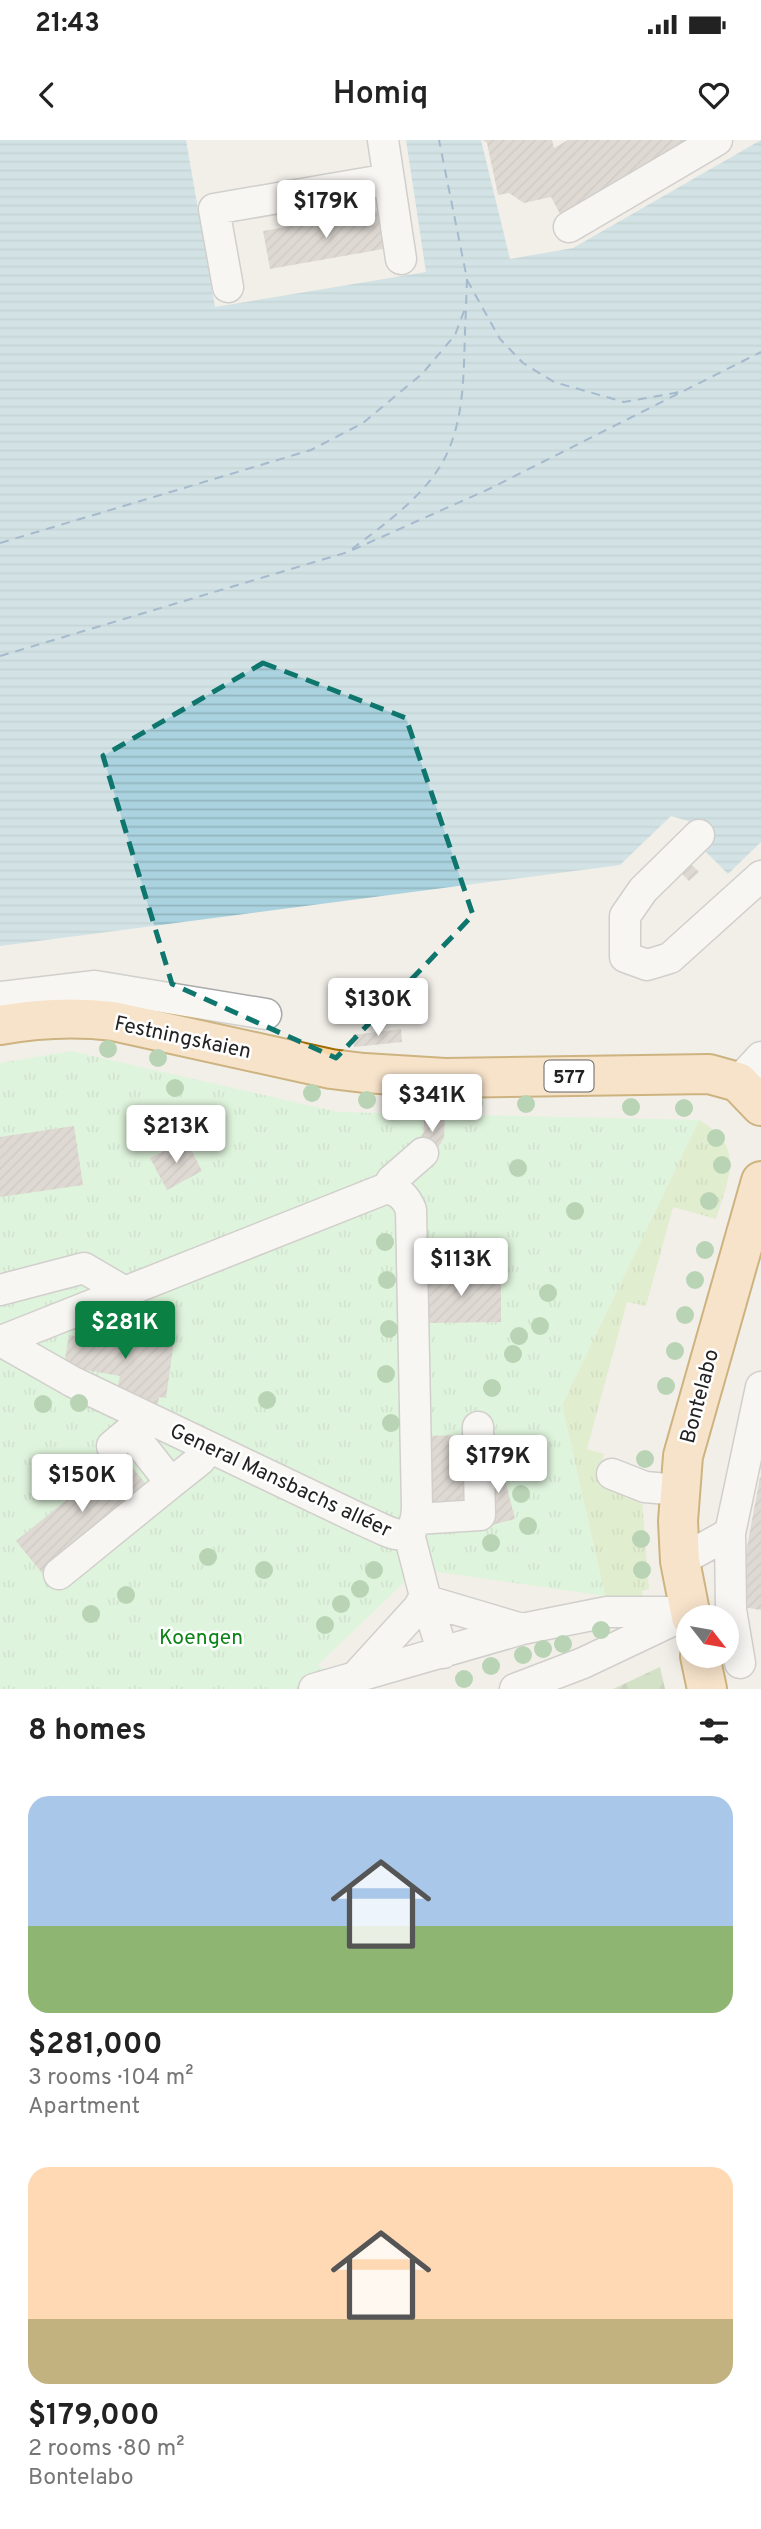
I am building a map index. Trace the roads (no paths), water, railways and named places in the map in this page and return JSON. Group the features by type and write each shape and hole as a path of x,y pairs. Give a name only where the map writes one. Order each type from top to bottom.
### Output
{"main road":[{"name":"Festningskaien","path":"0,1025 43,1017 102,1020 331,1069 365,1073 445,1078 709,1073 753,1082"},
{"name":"Bontelabo","path":"689,1605 680,1561 679,1490 689,1427 761,1181"}],"lane":[{"path":"383,140 401,259"},
{"path":"569,227 717,140"},
{"path":"228,287 214,209 389,179"},
{"path":"699,835 643,890 625,916 625,957 647,965 670,958 761,876"},
{"path":"0,996 95,986 266,1014"},
{"path":"387,1188 392,1180 423,1153"},
{"name":"General Mansbachs alléer","path":"387,1188 398,1192 407,1200 411,1210 412,1527 399,1536 360,1519 210,1448 86,1379 0,1341 387,1188"},
{"path":"0,1290 84,1268 125,1292"},
{"path":"704,1672 751,1663 731,1610 730,1533 761,1387"},
{"path":"443,1653 425,1596 412,1527 468,1519 478,1427"},
{"path":"112,1446 130,1431 171,1483"},
{"path":"59,1574 200,1460 210,1448"},
{"path":"612,1474 645,1486 679,1490"},
{"path":"680,1561 730,1533"},
{"path":"425,1596 431,1602 522,1629"},
{"path":"357,1675 419,1607 425,1596"},
{"path":"314,1689 522,1629 607,1612 676,1614"},
{"path":"514,1689 583,1663 676,1622"}],"water":[{"path":"0,140 186,140 215,307 426,272 406,140 481,140 510,259 573,248 761,140 761,842 728,874 705,851 711,845 688,821 671,816 620,865 0,946"}],"park label":[{"name":"Koengen","path":"201,1637"}]}
